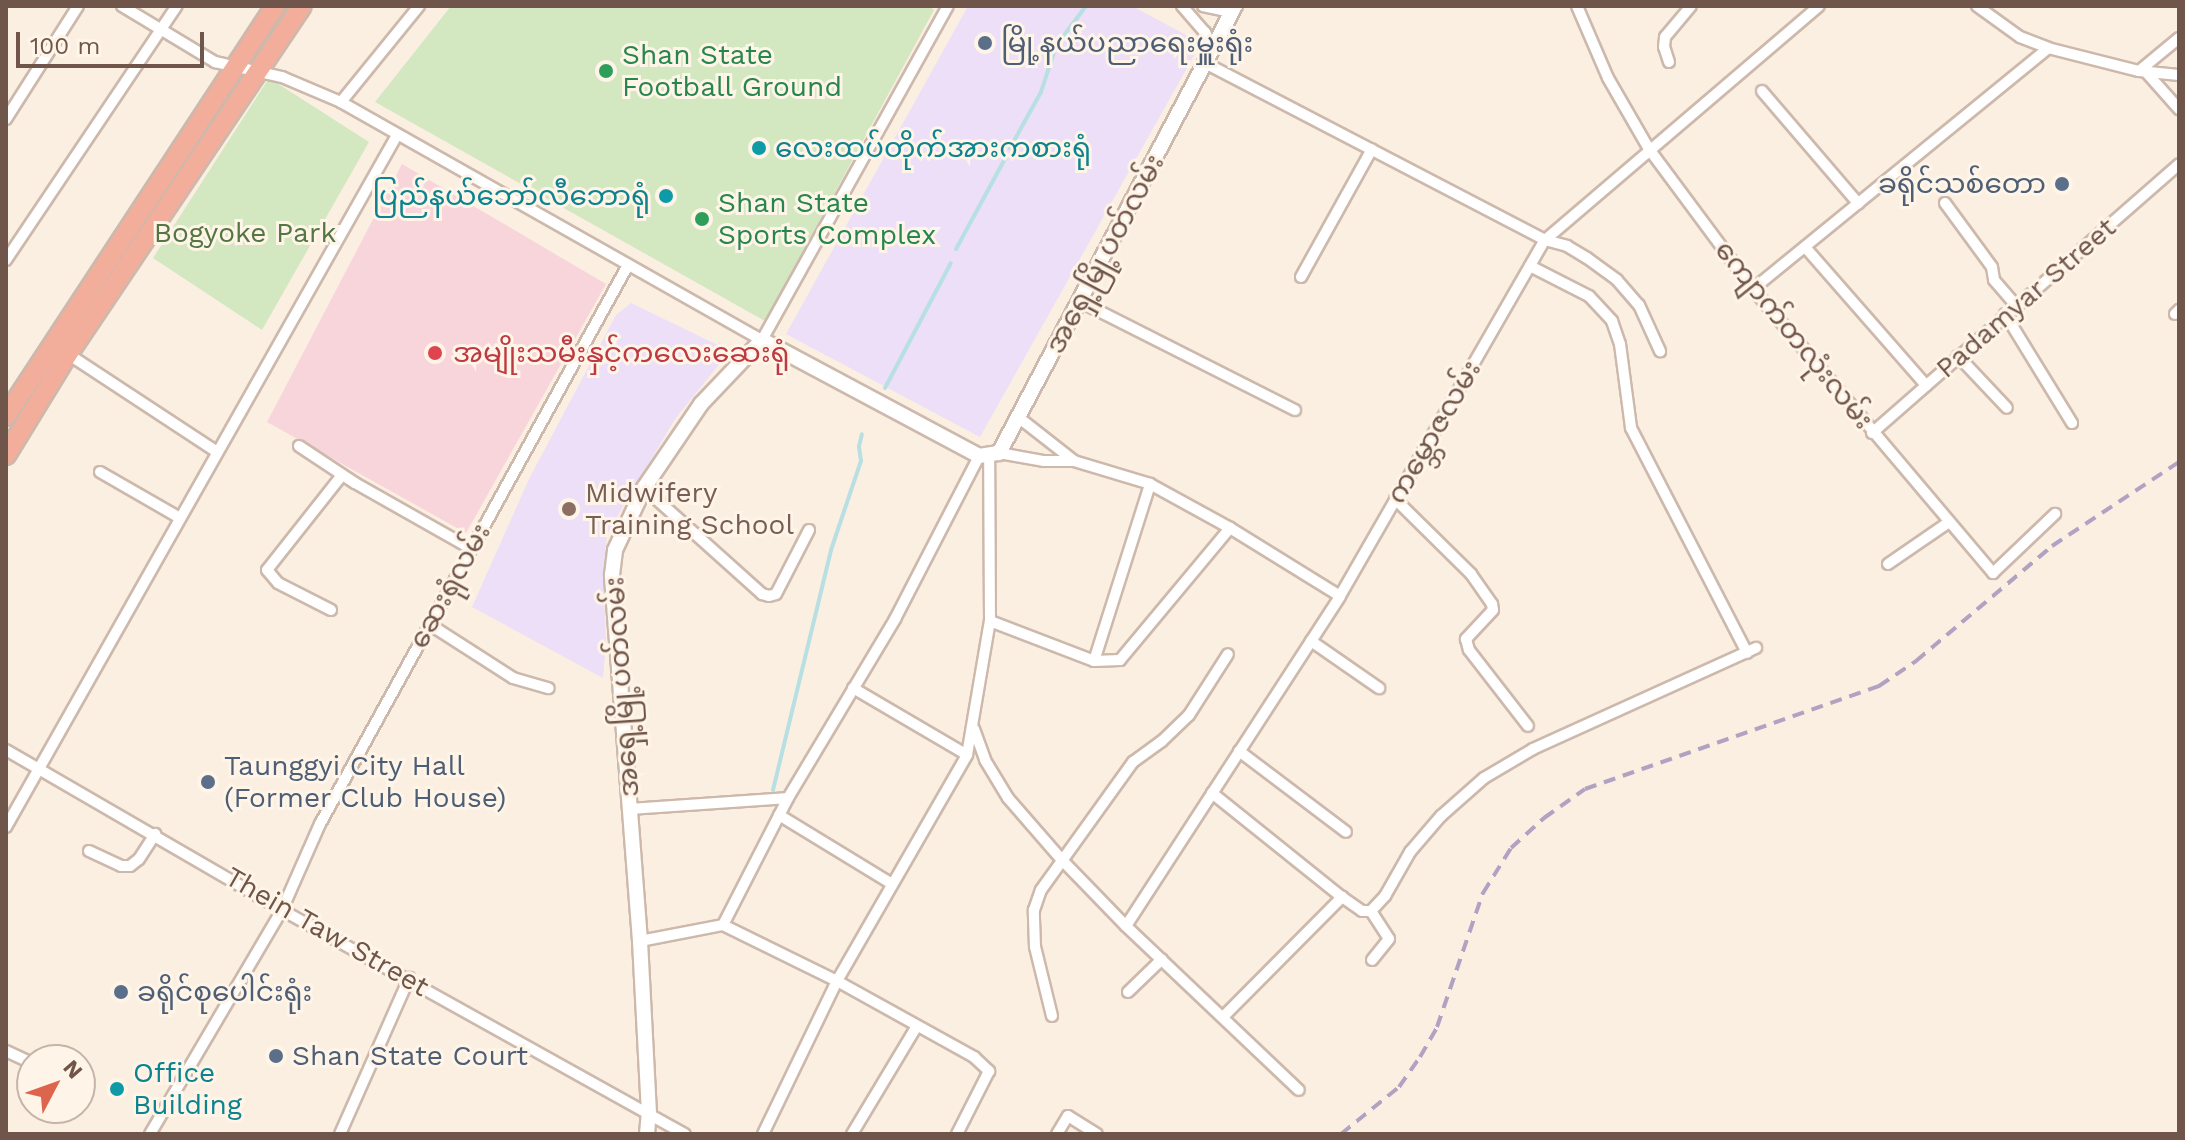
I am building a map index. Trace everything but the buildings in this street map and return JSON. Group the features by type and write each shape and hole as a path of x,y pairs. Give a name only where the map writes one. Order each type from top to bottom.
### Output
{"highway":[{"path":"6,416 275,6"},
{"path":"6,455 68,354 302,6"},
{"path":"16,400 33,410"}],"street":[{"path":"6,119 78,6"},
{"path":"122,6 215,62 300,82 341,102 627,267 762,340 989,455 1074,461 1150,484 1230,528 1340,596"},
{"path":"6,260 177,6"},
{"path":"341,102 419,6"},
{"path":"762,340 948,6"},
{"path":"1182,6 1205,32 1213,49"},
{"path":"1203,6 1233,9"},
{"name":"ကျောက်တလုံးလမ်း","path":"1577,6 1608,78 1649,149 1753,289 1993,573 2055,514"},
{"path":"1669,62 1665,37 1691,6"},
{"name":"ကမ္ဘောဇလမ်း","path":"1126,926 1340,596 1545,240 1819,6"},
{"path":"1977,6 2020,37 2048,48 2143,71 2179,75"},
{"name":"အရှေ့မြို့ပတ်လမ်း","path":"989,455 1018,417 1207,64 1233,9"},
{"path":"2143,71 2179,38"},
{"path":"1753,289 2048,48"},
{"path":"1207,64 1545,240 1567,246 1617,280 1639,305 1660,351"},
{"path":"2143,71 2179,109"},
{"path":"1762,91 1858,203"},
{"path":"6,827 397,135"},
{"path":"1301,277 1372,149"},
{"name":"Padamyar Street","path":"1872,433 2179,164"},
{"path":"1945,203 1992,267 1994,280 2016,305"},
{"path":"1805,247 1926,385"},
{"path":"1371,911 1431,828 1484,778 1533,749 1752,650 1631,428 1620,344 1612,321 1589,296 1530,266"},
{"name":"ဆေးရုံလမ်း","path":"150,1134 282,910 320,824 627,267"},
{"path":"1079,301 1295,410"},
{"path":"2005,314 2072,423"},
{"name":"အရှေ့မြို့ပတ်လမ်း","path":"647,1134 649,1113 640,941 612,575 615,550 644,488 701,404 762,340"},
{"path":"68,354 217,452"},
{"path":"1958,356 2007,408"},
{"path":"1018,417 1074,461"},
{"path":"299,446 342,475 470,548"},
{"path":"763,1134 837,981 967,755 990,621 989,455"},
{"path":"723,925 788,798 989,455"},
{"path":"100,472 180,518"},
{"path":"331,610 278,583 267,570 342,475"},
{"path":"1094,661 1150,484"},
{"path":"644,488 762,594 769,596 776,594 809,530"},
{"path":"1395,499 1471,574 1492,604 1493,610 1466,639 1469,650 1528,726"},
{"path":"1888,564 1949,522"},
{"path":"990,621 1094,661 1114,662 1126,656 1230,528"},
{"path":"429,624 513,678 549,688"},
{"path":"1311,641 1379,688"},
{"path":"1052,1016 1035,947 1034,910 1041,890 1133,762 1162,741 1189,715 1228,654"},
{"path":"853,688 967,755"},
{"path":"973,727 985,760 1008,798 1061,859 1126,926 1299,1090"},
{"name":"Thein Taw Street","path":"6,750 282,910 685,1134"},
{"path":"1239,751 1346,832"},
{"path":"1212,793 1342,897 1362,911 1371,911"},
{"path":"631,809 788,798"},
{"path":"779,815 892,884"},
{"path":"89,851 121,866 130,866 139,859 155,834"},
{"path":"1224,1016 1342,897"},
{"path":"1371,911 1389,939 1372,960"},
{"path":"640,941 723,925 837,981 974,1057 989,1071 957,1134"},
{"path":"1128,992 1162,959"},
{"path":"340,1134 409,978"},
{"path":"852,1134 917,1026"},
{"path":"1057,1134 1064,1120 1073,1117 1097,1134"}],"shaded area":[{"path":"968,6 1132,6 1201,43 980,437 786,334"},
{"name":"အမျိုးသမီးနှင့်ကလေးဆေးရုံ","path":"402,164 606,284 466,533 267,422"},
{"name":"Midwifery Training School","path":"631,303 730,351 675,419 607,534 603,574 606,642 603,678 472,607 530,477 616,315"}],"green space":[{"name":"Shan State Sports Complex","path":"451,6 929,6 934,10 765,321 375,102"},
{"name":"Bogyoke Park","path":"269,78 369,142 262,330 153,258"}],"waterway":[{"path":"1010,148 1041,92 1056,46 1086,6"},
{"path":"956,249 1006,157"},
{"path":"885,388 951,263"},
{"path":"773,790 831,550 861,461 859,446 862,434"}],"railway":[{"path":"1341,1134 1399,1087 1420,1057 1437,1027 1483,893 1511,848 1544,818 1585,789 1879,686 1916,661 2052,546 2179,462"}],"place":[{"name":"မြို့နယ်ပညာရေးမှူးရုံး","path":"985,43"},
{"name":"Shan State Football Ground","path":"606,71"},
{"name":"လေးထပ်တိုက်အားကစားရုံ","path":"759,148"},
{"name":"ခရိုင်သစ်တော","path":"2062,184"},
{"name":"ပြည်နယ်ဘော်လီဘောရုံ","path":"666,196"},
{"name":"Shan State Sports Complex","path":"702,219"},
{"name":"အမျိုးသမီးနှင့်ကလေးဆေးရုံ","path":"435,353"},
{"name":"Midwifery Training School","path":"569,509"},
{"name":"Taunggyi City Hall (Former Club House)","path":"208,782"},
{"name":"ခရိုင်စုပေါင်းရုံး","path":"121,992"},
{"name":"Shan State Court","path":"276,1056"},
{"name":"Office Building","path":"117,1089"}]}
